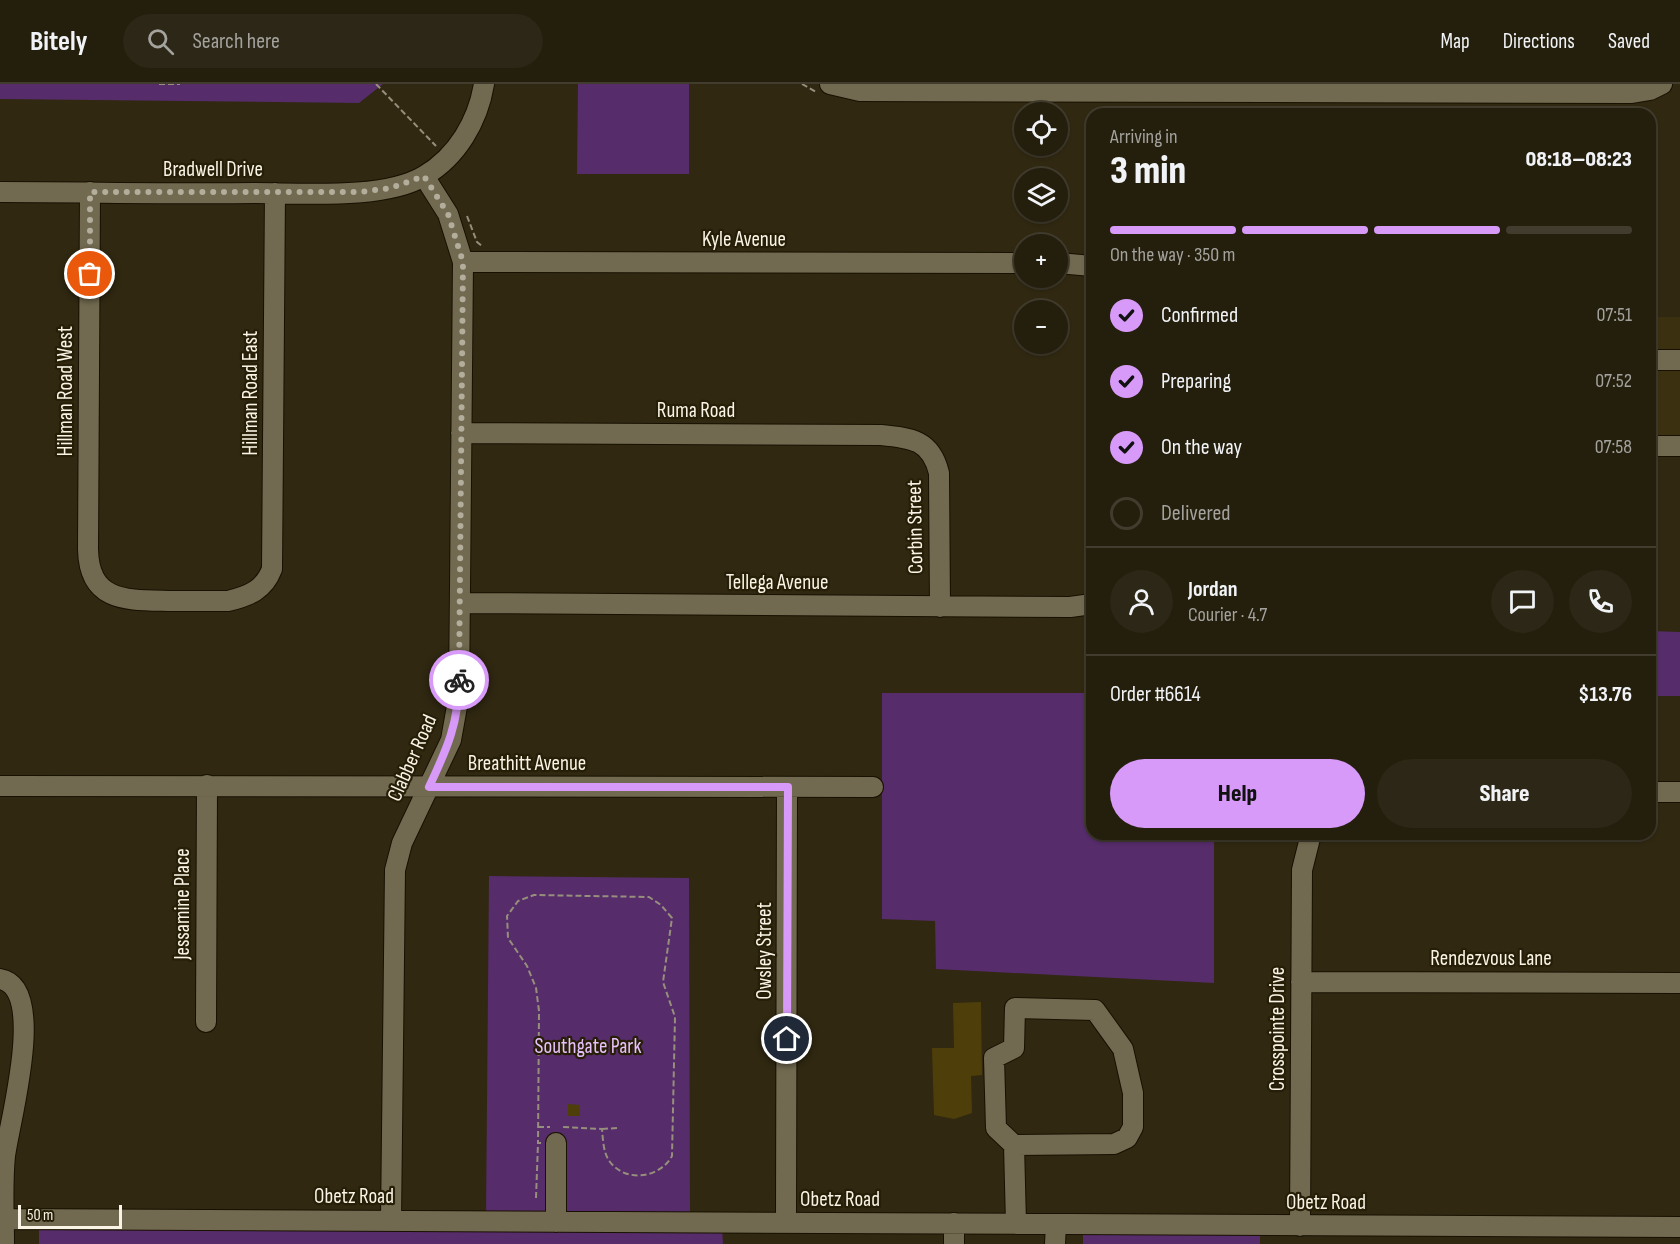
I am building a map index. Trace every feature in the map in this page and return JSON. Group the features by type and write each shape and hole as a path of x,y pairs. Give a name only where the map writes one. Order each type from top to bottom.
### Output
{"street":[{"path":"433,162 468,132 484,84"},
{"path":"830,84 860,91 1632,93 1650,90 1662,84"},
{"name":"Bradwell Drive","path":"0,192 275,194 378,191 433,162"},
{"name":"Clabber Road","path":"391,1221 395,870 402,843 451,740 457,717 463,262 433,162"},
{"name":"Hillman Road West","path":"90,192 88,560 94,579 101,588 117,597 135,601 228,601 244,597 260,589"},
{"name":"Hillman Road East","path":"260,589 268,580 274,556 275,194"},
{"name":"Kyle Avenue","path":"463,262 1014,263"},
{"path":"1068,264 1086,265"},
{"path":"1656,360 1680,360"},
{"name":"Ruma Road","path":"461,433 881,435 906,437 928,448"},
{"path":"1656,446 1680,446"},
{"name":"Corbin Street","path":"928,448 937,465 940,484 940,607"},
{"name":"Tellega Avenue","path":"460,603 940,607 1070,607 1086,605"},
{"name":"Jessamine Place","path":"206,1022 207,785"},
{"name":"Breathitt Avenue","path":"0,786 873,787"},
{"name":"Owsley Street","path":"786,1223 788,787"},
{"path":"1656,792 1680,792"},
{"name":"Crosspointe Drive","path":"1300,1226 1302,860 1309,840"},
{"path":"4,1244 2,1219 5,1156 17,1104 23,1005 7,982"},
{"name":"Rendezvous Lane","path":"1301,982 1680,983"},
{"path":"1014,1145 1114,1144 1127,1138 1133,1127 1132,1093 1123,1049 1095,1010 1015,1008 1014,1048 994,1058 996,1128 1014,1145 1016,1224"},
{"path":"551,1135 556,1222"},
{"name":"Obetz Road","path":"2,1219 1300,1226 1595,1235 1616,1235 1680,1227"},
{"path":"954,1223 954,1244"},
{"path":"1055,1244 1056,1224"}],"path":[{"path":"159,84 180,84"},
{"path":"376,84 433,162"},
{"path":"433,162 442,141"},
{"path":"465,212 477,242 482,246 492,246"},
{"path":"602,1128 605,1151 610,1163 633,1175 653,1173 668,1163 672,1156 675,1017 663,982 672,918 661,905 649,897 534,895 518,901 507,916 505,923 508,938 527,966 536,988 539,1011 538,1126 551,1135 602,1128 617,1128"},
{"path":"536,1198 551,1135"}],"shaded area":[{"path":"1656,317 1680,317 1680,440 1656,440"}],"green space":[{"path":"0,84 383,84 359,103 0,99"},
{"path":"578,84 689,84 689,174 577,174"},
{"path":"1656,631 1680,632 1680,696 1656,696"},
{"path":"882,693 1086,693 1086,840 1214,840 1214,983 936,969 935,921 882,919"},
{"name":"Southgate Park","path":"489,876 689,878 690,1217 518,1211 486,1215"},
{"path":"39,1225 722,1228 723,1244 39,1244"},
{"path":"1083,1231 1260,1233 1260,1244 1083,1244"}],"building":[{"path":"981,1002 982,1075 971,1076 972,1113 954,1119 934,1115 932,1048 954,1048 953,1003"},
{"path":"568,1104 580,1105 580,1116 568,1116"}],"way so far":[{"path":"90,274 90,192 188,194 361,192 391,188 424,176 448,214 460,246 463,262 459,680"}],"route":[{"path":"459,680 457,717 451,740 429,787 788,787 787,1039"}]}
